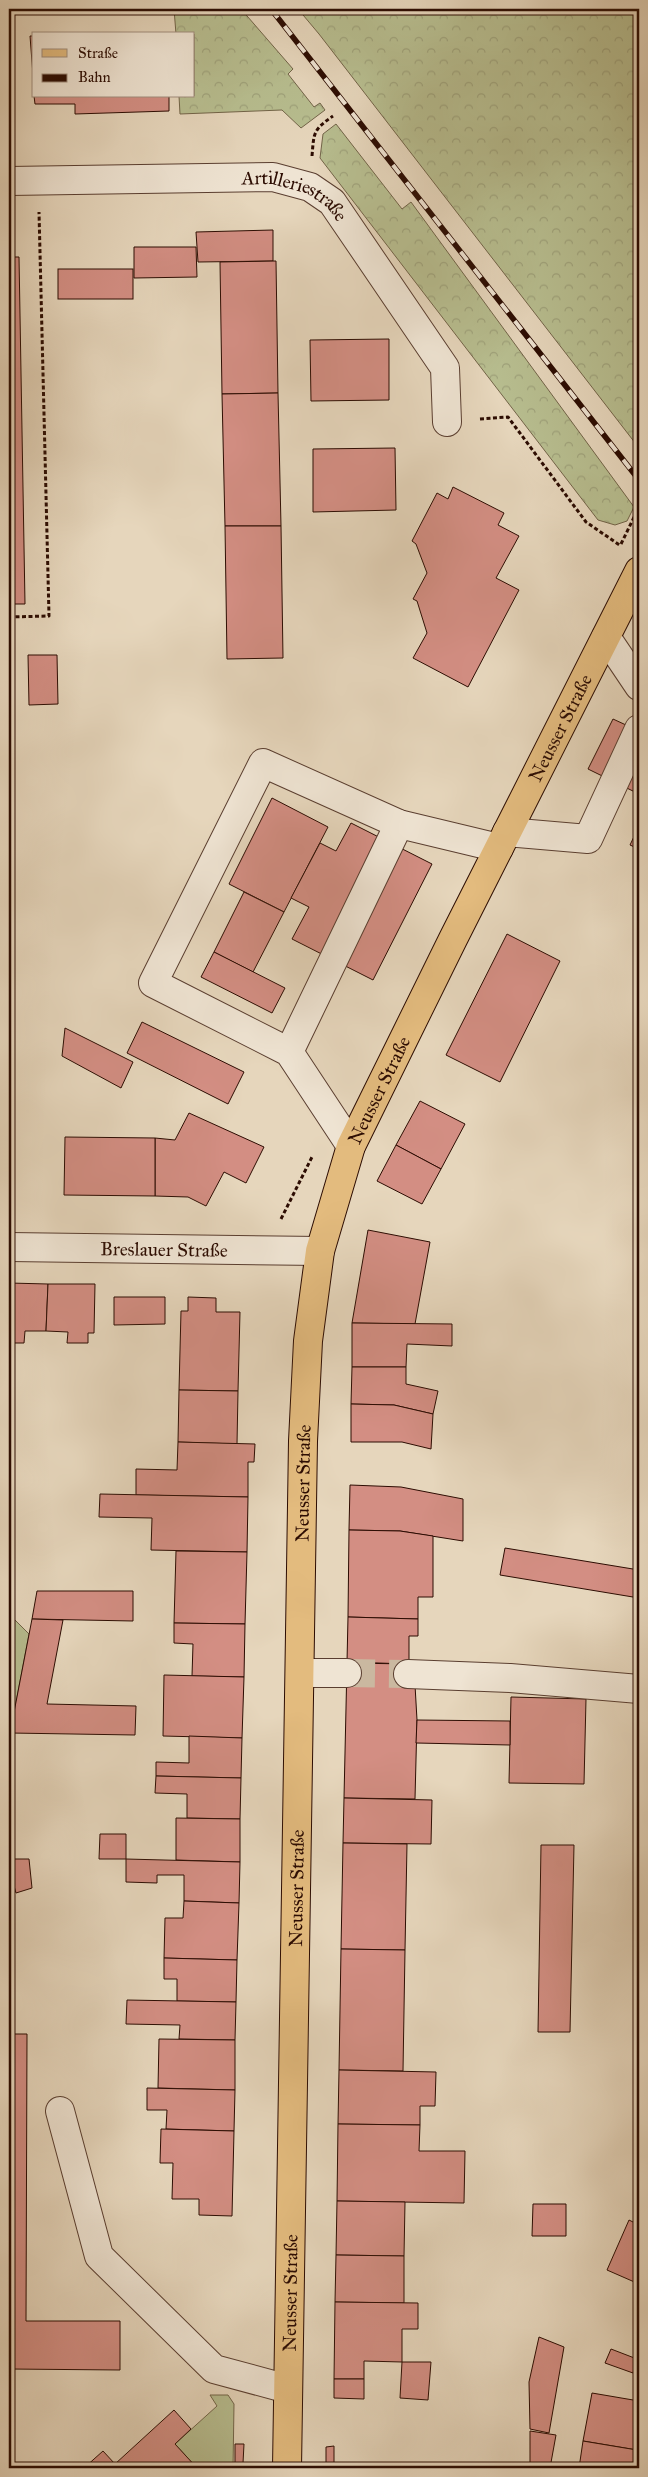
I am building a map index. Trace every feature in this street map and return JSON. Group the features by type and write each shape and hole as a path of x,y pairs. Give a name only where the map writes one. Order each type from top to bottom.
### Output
{"main road":[{"name":"Neusser Straße","path":"287,2468 301,1673 303,1441 308,1341 320,1251 351,1146 639,571"}],"street":[{"name":"Artilleriestraße","path":"9,181 273,177 310,187 332,202 445,368 447,422"},
{"path":"606,637 639,686"},
{"path":"351,1146 289,1052 153,983 263,763 399,824 503,840 588,839 639,729"},
{"path":"289,1052 399,824"},
{"name":"Breslauer Straße","path":"9,1247 320,1251"},
{"path":"301,1673 347,1673"},
{"path":"408,1674 510,1678 639,1689"},
{"path":"60,2111 99,2256 214,2369 288,2389"}],"path":[{"path":"312,157 313,134 317,126 333,116"},
{"path":"9,617 49,616 38,180"},
{"path":"447,422 508,417 586,522 620,546 639,507"}],"green space":[{"path":"174,9 241,9 293,69 288,74 314,107 320,103 325,110 301,128 282,110 180,114 179,98 195,98 195,32 176,32"},
{"path":"298,9 639,9 639,448 319,34"},
{"path":"336,124 402,209 411,202 634,507 627,521 615,525 598,520 320,158 323,134"},
{"path":"9,1614 29,1634 9,1739"},
{"path":"210,2395 228,2395 234,2404 233,2468 197,2468 175,2444 217,2406"}],"building":[{"path":"30,36 32,36 32,62"},
{"path":"34,98 169,98 169,111 75,114 75,104 35,104"},
{"path":"273,230 273,261 198,262 196,232"},
{"path":"134,247 196,247 197,277 134,278"},
{"path":"9,257 19,257 25,604 9,604"},
{"path":"276,261 278,393 222,394 220,262"},
{"path":"58,269 133,269 133,299 58,299"},
{"path":"389,339 389,400 311,401 310,340"},
{"path":"278,393 281,526 225,526 222,394"},
{"path":"395,448 396,510 313,512 313,449"},
{"path":"453,487 504,513 498,525 519,536 496,578 519,590 468,687 413,658 427,633 417,601 413,599 427,573 416,544 412,541 437,493 448,499"},
{"path":"225,526 281,526 283,658 227,659"},
{"path":"28,655 57,655 58,704 29,705"},
{"path":"613,719 639,731 639,794 588,769"},
{"path":"272,798 328,827 284,912 229,884"},
{"path":"13,819 13,850 9,850 9,820"},
{"path":"351,823 432,864 373,980 292,939 309,907 291,898 320,843 336,851"},
{"path":"639,826 639,849 630,845"},
{"path":"244,892 284,912 253,972 214,952"},
{"path":"507,934 560,961 500,1082 446,1055"},
{"path":"214,952 285,988 272,1013 201,977"},
{"path":"142,1022 244,1072 228,1104 127,1053"},
{"path":"65,1028 133,1062 121,1088 62,1056"},
{"path":"420,1101 465,1124 441,1169 396,1145"},
{"path":"189,1113 264,1147 246,1183 224,1172 206,1206 188,1197 155,1196 155,1138 175,1140"},
{"path":"65,1137 155,1138 155,1196 64,1195"},
{"path":"9,1144 11,1144 10,1196 9,1196"},
{"path":"396,1145 441,1169 422,1204 377,1181"},
{"path":"368,1230 430,1242 415,1324 352,1323"},
{"path":"9,1283 48,1284 46,1331 25,1331 24,1343 9,1343"},
{"path":"48,1284 95,1284 94,1333 88,1333 88,1343 67,1343 68,1332 46,1331"},
{"path":"114,1297 165,1297 165,1324 114,1325"},
{"path":"188,1297 216,1298 216,1312 240,1312 238,1391 179,1390 181,1311 188,1311"},
{"path":"352,1323 452,1324 452,1346 407,1344 406,1367 352,1367"},
{"path":"352,1367 406,1367 406,1384 438,1391 433,1414 394,1405 351,1404"},
{"path":"179,1390 238,1391 237,1444 178,1442"},
{"path":"351,1404 394,1405 433,1414 431,1449 402,1442 351,1442"},
{"path":"178,1442 255,1444 254,1462 248,1462 248,1497 136,1495 136,1469 177,1470"},
{"path":"350,1485 401,1487 463,1499 463,1541 400,1531 349,1530"},
{"path":"100,1494 248,1497 247,1552 151,1550 152,1518 99,1517"},
{"path":"349,1530 400,1531 433,1536 433,1597 418,1597 418,1619 348,1617"},
{"path":"505,1548 639,1570 639,1598 500,1575"},
{"path":"176,1551 247,1552 245,1624 174,1623"},
{"path":"37,1591 133,1591 133,1621 32,1619"},
{"path":"348,1617 418,1619 418,1636 409,1636 409,1664 347,1662"},
{"path":"32,1619 63,1620 47,1704 136,1706 135,1735 10,1733"},
{"path":"174,1623 245,1624 244,1677 192,1676 193,1644 174,1643"},
{"path":"347,1663 410,1664 415,1685 417,1720 415,1799 344,1798"},
{"path":"164,1675 244,1677 242,1738 163,1736"},
{"path":"511,1697 586,1699 584,1784 509,1783"},
{"path":"417,1720 510,1721 510,1745 416,1743"},
{"path":"189,1736 242,1738 241,1778 156,1776 156,1762 189,1763"},
{"path":"156,1776 241,1778 240,1819 187,1818 187,1794 155,1793"},
{"path":"344,1798 432,1800 431,1844 343,1843"},
{"path":"176,1818 240,1819 240,1862 176,1860"},
{"path":"100,1834 126,1834 126,1859 99,1859"},
{"path":"343,1843 407,1844 405,1950 341,1949"},
{"path":"541,1845 574,1845 570,2032 538,2032"},
{"path":"9,1859 29,1859 32,1888 16,1893 9,1868"},
{"path":"126,1859 240,1862 239,1903 184,1901 184,1875 157,1875 157,1883 126,1882"},
{"path":"184,1901 239,1903 237,1960 164,1958 165,1918 183,1918"},
{"path":"341,1949 405,1950 403,2071 339,2070"},
{"path":"164,1958 237,1960 236,2002 177,2001 177,1979 164,1979"},
{"path":"127,2000 236,2002 235,2040 179,2039 180,2025 126,2024"},
{"path":"9,2034 27,2034 26,2321 120,2321 120,2370 9,2369"},
{"path":"159,2039 235,2040 235,2090 158,2088"},
{"path":"339,2070 436,2072 435,2106 420,2106 420,2125 338,2124"},
{"path":"147,2088 235,2090 234,2131 166,2129 167,2110 147,2110"},
{"path":"338,2124 420,2125 419,2151 465,2151 464,2203 337,2201"},
{"path":"161,2129 234,2131 232,2216 199,2215 199,2199 172,2199 173,2163 160,2163"},
{"path":"337,2201 405,2202 404,2256 336,2255"},
{"path":"533,2204 566,2204 566,2236 532,2236"},
{"path":"629,2220 639,2225 639,2284 607,2270"},
{"path":"336,2255 404,2256 404,2303 335,2302"},
{"path":"335,2302 418,2303 418,2329 402,2329 402,2362 364,2361 364,2379 334,2379"},
{"path":"539,2337 564,2347 549,2433 530,2429 529,2382"},
{"path":"611,2349 637,2359 633,2373 605,2363"},
{"path":"402,2362 431,2362 428,2400 400,2398"},
{"path":"334,2379 364,2379 364,2399 334,2398"},
{"path":"592,2393 639,2401 637,2450 583,2441"},
{"path":"174,2410 191,2429 175,2444 197,2468 84,2468 103,2451 115,2464"},
{"path":"530,2431 556,2435 550,2468 530,2468"},
{"path":"583,2441 637,2450 634,2468 579,2468"},
{"path":"235,2444 244,2444 243,2463 235,2463"},
{"path":"334,2446 334,2466 326,2465 326,2447"}],"tunnel":[{"path":"347,1673 408,1674"}],"railway":[{"path":"271,9 639,480"}]}
